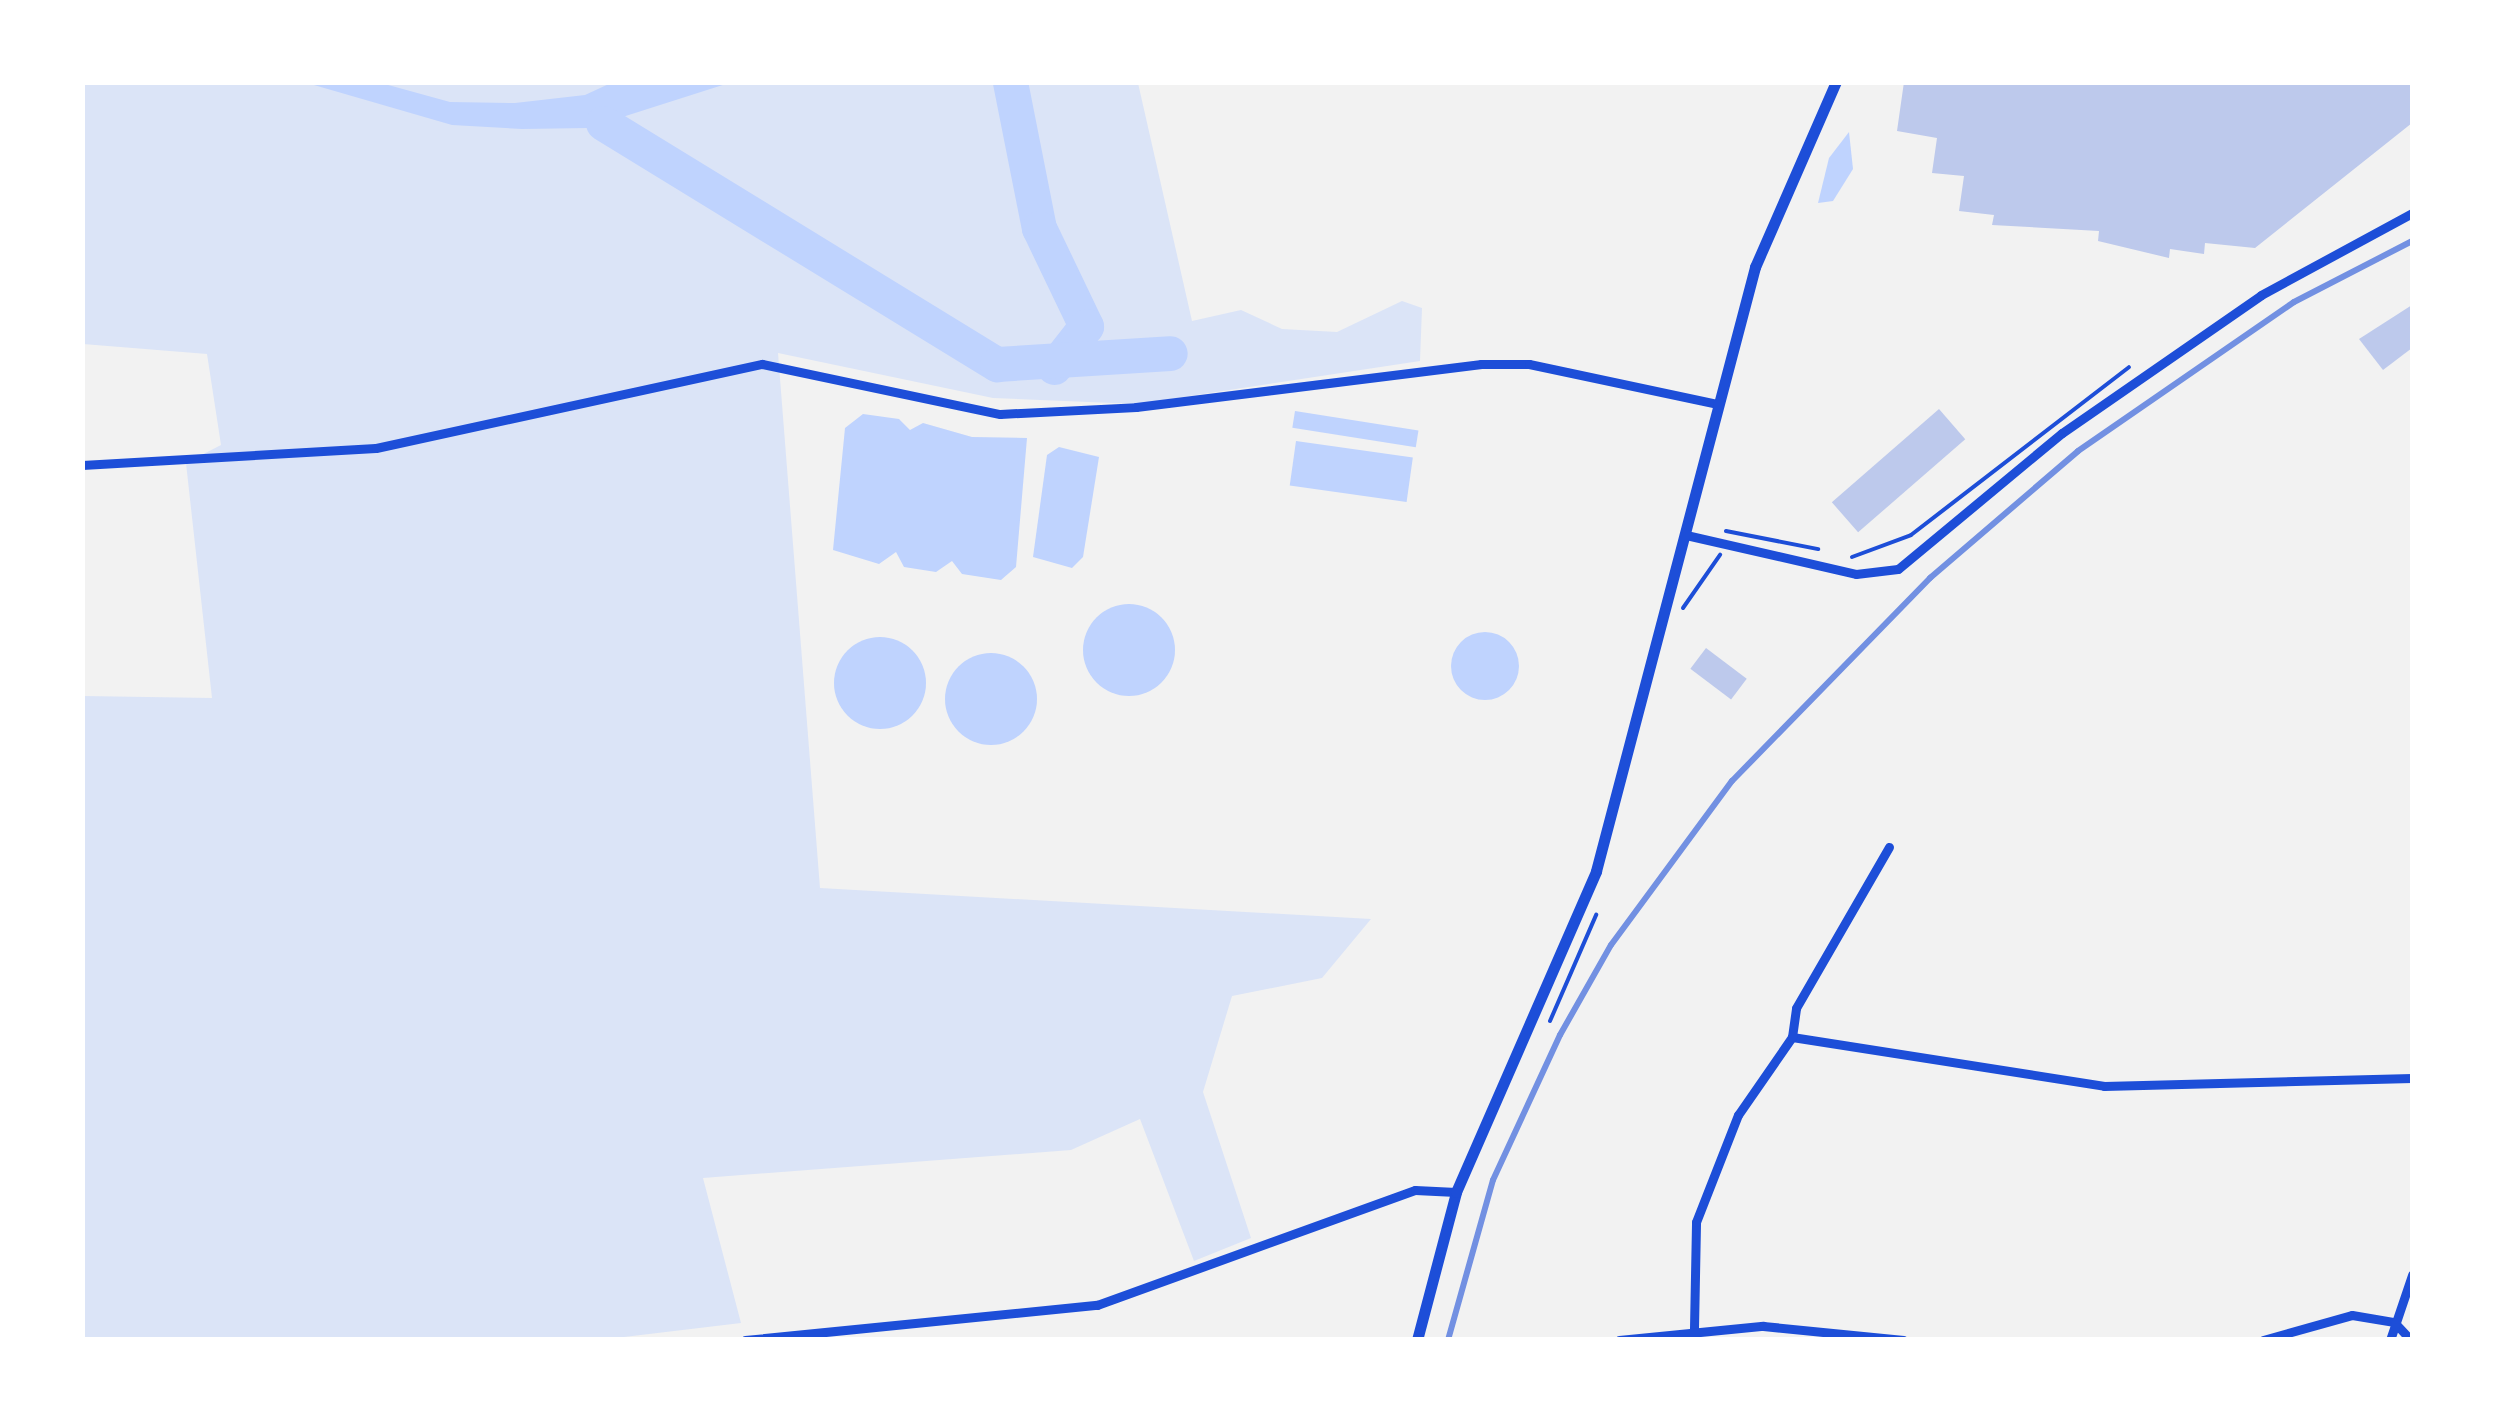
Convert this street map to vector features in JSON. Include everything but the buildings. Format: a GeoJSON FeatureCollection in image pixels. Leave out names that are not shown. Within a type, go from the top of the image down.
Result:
{"type":"FeatureCollection","features":[{"type":"Feature","properties":{"kind":"street"},"geometry":{"type":"LineString","coordinates":[[1417,1340],[1456,1192],[1582,913],[1686,535],[1717,404],[1770,223],[1836,82]]}},
{"type":"Feature","properties":{"kind":"street"},"geometry":{"type":"LineString","coordinates":[[1686,535],[1856,574],[1898,569],[2062,433],[2261,295],[2412,213]]}},
{"type":"Feature","properties":{"kind":"street"},"geometry":{"type":"LineString","coordinates":[[82,465],[376,448],[762,364],[1000,414],[1136,408],[1481,364],[1529,364],[1717,404]]}},
{"type":"Feature","properties":{"kind":"street"},"geometry":{"type":"LineString","coordinates":[[1694,1328],[1696,1222],[1738,1114],[1792,1037],[1796,1008],[1889,846]]}},
{"type":"Feature","properties":{"kind":"street"},"geometry":{"type":"LineString","coordinates":[[1792,1037],[2104,1086],[2412,1078]]}},
{"type":"Feature","properties":{"kind":"street"},"geometry":{"type":"LineString","coordinates":[[745,1340],[1097,1304],[1415,1190],[1456,1192]]}},
{"type":"Feature","properties":{"kind":"street"},"geometry":{"type":"LineString","coordinates":[[2390,1340],[2412,1275]]}},
{"type":"Feature","properties":{"kind":"street"},"geometry":{"type":"LineString","coordinates":[[2263,1340],[2352,1315],[2394,1322],[2412,1340]]}},
{"type":"Feature","properties":{"kind":"street"},"geometry":{"type":"LineString","coordinates":[[1619,1340],[1694,1328],[1849,1329],[1903,1340]]}},
{"type":"Feature","properties":{"kind":"path"},"geometry":{"type":"LineString","coordinates":[[1688,597],[1723,544],[1728,525],[1871,556],[1911,535],[2005,455]]}},
{"type":"Feature","properties":{"kind":"shaded area"},"geometry":{"type":"Polygon","coordinates":[[[82,83],[1138,83],[1192,321],[1241,310],[1282,329],[1337,332],[1402,301],[1422,308],[1420,361],[1137,404],[993,398],[778,353],[820,888],[1371,919],[1322,978],[1232,996],[1203,1092],[1251,1238],[1194,1261],[1140,1119],[1071,1150],[703,1178],[741,1323],[599,1340],[83,1339],[83,696],[212,698],[186,463],[221,445],[207,354],[83,344],[82,83]]]}},
{"type":"Feature","properties":{"kind":"water"},"geometry":{"type":"Polygon","coordinates":[[[307,83],[381,83],[450,102],[515,103],[585,95],[611,83],[729,83],[588,128],[522,129],[452,125],[307,83]]]}},
{"type":"Feature","properties":{"kind":"water"},"geometry":{"type":"Polygon","coordinates":[[[1849,132],[1853,169],[1833,201],[1818,203],[1829,158],[1849,132]]]}},
{"type":"Feature","properties":{"kind":"water"},"geometry":{"type":"Polygon","coordinates":[[[1295,411],[1418,431],[1416,447],[1292,428],[1295,411]]]}},
{"type":"Feature","properties":{"kind":"water"},"geometry":{"type":"Polygon","coordinates":[[[863,414],[899,419],[910,430],[923,423],[972,437],[1027,438],[1016,567],[1001,580],[962,574],[952,561],[936,572],[904,567],[896,552],[879,564],[833,550],[845,428],[863,414]]]}},
{"type":"Feature","properties":{"kind":"water"},"geometry":{"type":"Polygon","coordinates":[[[1296,441],[1413,457],[1407,502],[1290,486],[1296,441]]]}},
{"type":"Feature","properties":{"kind":"water"},"geometry":{"type":"Polygon","coordinates":[[[1059,447],[1099,457],[1083,557],[1072,568],[1033,557],[1047,455],[1059,447]]]}},
{"type":"Feature","properties":{"kind":"water"},"geometry":{"type":"Polygon","coordinates":[[[1129,604],[1147,607],[1162,617],[1172,632],[1172,668],[1162,683],[1147,693],[1129,696],[1111,693],[1096,683],[1086,668],[1083,650],[1086,632],[1096,617],[1111,607],[1129,604]]]}},
{"type":"Feature","properties":{"kind":"water"},"geometry":{"type":"Polygon","coordinates":[[[1485,632],[1498,634],[1509,642],[1517,653],[1517,679],[1509,690],[1498,698],[1485,700],[1472,698],[1461,690],[1453,679],[1451,666],[1453,653],[1461,642],[1472,634],[1485,632]]]}},
{"type":"Feature","properties":{"kind":"water"},"geometry":{"type":"Polygon","coordinates":[[[880,637],[898,640],[913,650],[923,665],[923,701],[913,716],[898,726],[880,729],[862,726],[847,716],[837,701],[834,683],[837,665],[847,650],[862,640],[880,637]]]}},
{"type":"Feature","properties":{"kind":"water"},"geometry":{"type":"Polygon","coordinates":[[[991,653],[1009,656],[1024,666],[1034,681],[1034,717],[1024,732],[1009,742],[991,745],[973,742],[958,732],[948,717],[945,699],[948,681],[958,666],[973,656],[991,653]]]}},
{"type":"Feature","properties":{"kind":"waterway"},"geometry":{"type":"LineString","coordinates":[[1010,82],[1039,228],[1086,326],[1054,367]]}},
{"type":"Feature","properties":{"kind":"waterway"},"geometry":{"type":"LineString","coordinates":[[603,123],[997,364],[1170,353]]}},
{"type":"Feature","properties":{"kind":"railway"},"geometry":{"type":"LineString","coordinates":[[1448,1340],[1493,1180],[1560,1035],[1611,945],[1732,781],[1930,578],[2078,451],[2294,302],[2412,241]]}}]}
